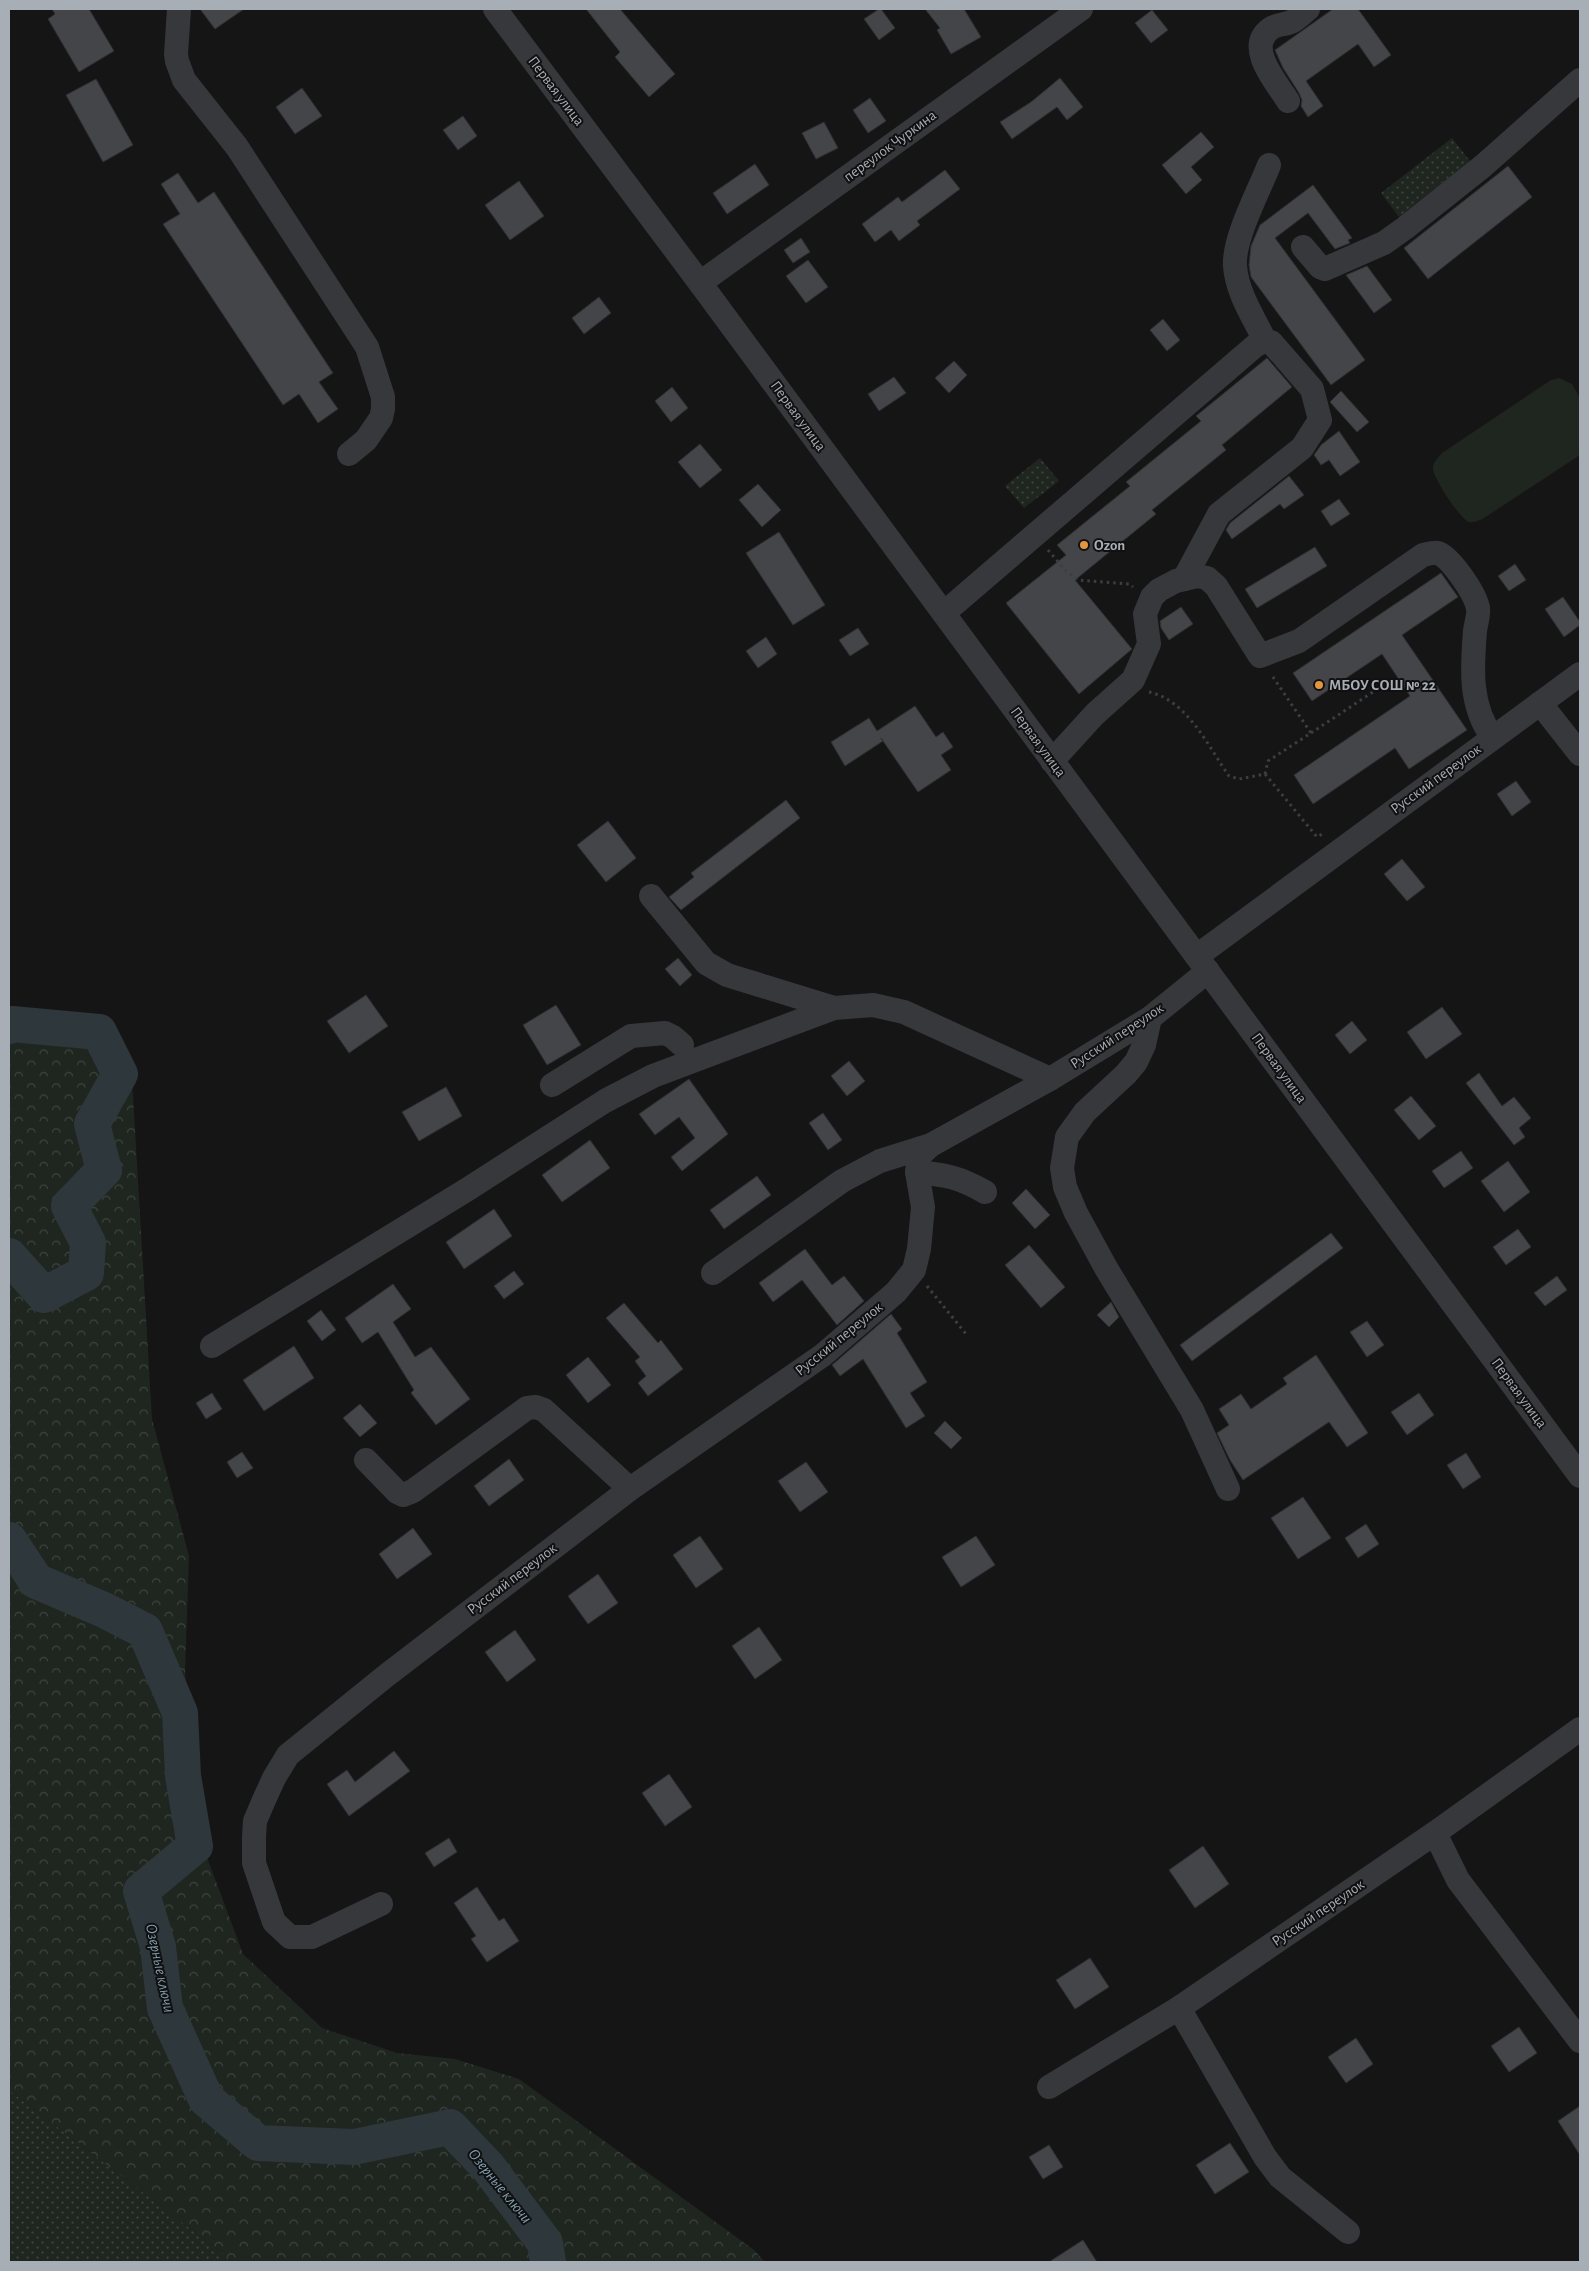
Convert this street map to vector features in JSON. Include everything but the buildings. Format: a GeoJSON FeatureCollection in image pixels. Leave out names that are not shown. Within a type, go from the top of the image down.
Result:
{"type":"FeatureCollection","features":[{"type":"Feature","properties":{"kind":"street"},"geometry":{"type":"LineString","coordinates":[[179,9],[176,36],[177,61],[184,80],[237,147],[366,347],[382,397],[383,409],[381,418],[366,440],[349,454]]}},
{"type":"Feature","properties":{"kind":"street","name":"Первая улица"},"geometry":{"type":"LineString","coordinates":[[494,9],[700,283],[1580,1476]]}},
{"type":"Feature","properties":{"kind":"street","name":"переулок Чуркина"},"geometry":{"type":"LineString","coordinates":[[700,283],[1081,9]]}},
{"type":"Feature","properties":{"kind":"street"},"geometry":{"type":"LineString","coordinates":[[1288,101],[1261,55],[1261,41],[1270,28],[1295,13]]}},
{"type":"Feature","properties":{"kind":"street"},"geometry":{"type":"LineString","coordinates":[[1304,247],[1320,267],[1325,269],[1384,243],[1482,166],[1580,80]]}},
{"type":"Feature","properties":{"kind":"street"},"geometry":{"type":"LineString","coordinates":[[1265,342],[1246,303],[1235,266],[1236,252],[1249,212],[1258,196],[1269,165]]}},
{"type":"Feature","properties":{"kind":"street"},"geometry":{"type":"LineString","coordinates":[[944,614],[1256,345],[1271,342],[1312,390],[1320,420],[1302,448],[1219,514],[1184,579]]}},
{"type":"Feature","properties":{"kind":"street"},"geometry":{"type":"LineString","coordinates":[[1052,761],[1095,714],[1133,680],[1149,644],[1145,614],[1150,601],[1159,590],[1184,579],[1198,576],[1207,578],[1216,586],[1260,656],[1299,642],[1423,555],[1436,552],[1447,558],[1474,596],[1476,602],[1478,609],[1473,676],[1476,702],[1482,724],[1493,738]]}},
{"type":"Feature","properties":{"kind":"street","name":"Русский переулок"},"geometry":{"type":"LineString","coordinates":[[380,1904],[312,1937],[290,1937],[274,1922],[254,1862],[254,1837],[256,1821],[264,1800],[274,1778],[288,1755],[387,1674],[630,1489],[823,1356],[896,1292],[914,1270],[919,1249],[924,1207],[917,1172],[919,1156],[930,1146],[1050,1079],[1150,1018],[1202,964],[1493,738],[1580,674]]}},
{"type":"Feature","properties":{"kind":"street"},"geometry":{"type":"LineString","coordinates":[[1540,703],[1580,754]]}},
{"type":"Feature","properties":{"kind":"street"},"geometry":{"type":"LineString","coordinates":[[651,896],[706,963],[714,969],[727,975],[834,1008]]}},
{"type":"Feature","properties":{"kind":"street"},"geometry":{"type":"LineString","coordinates":[[212,1346],[468,1189],[605,1101],[653,1076],[834,1008],[873,1005],[904,1012],[1050,1079]]}},
{"type":"Feature","properties":{"kind":"street"},"geometry":{"type":"LineString","coordinates":[[1150,1018],[1144,1045],[1136,1062],[1126,1074],[1085,1112],[1068,1137],[1062,1168],[1065,1187],[1076,1213],[1106,1268],[1192,1410],[1228,1489]]}},
{"type":"Feature","properties":{"kind":"street"},"geometry":{"type":"LineString","coordinates":[[552,1085],[631,1036],[665,1034],[673,1037],[682,1045]]}},
{"type":"Feature","properties":{"kind":"street"},"geometry":{"type":"LineString","coordinates":[[713,1273],[842,1181],[880,1161],[930,1146]]}},
{"type":"Feature","properties":{"kind":"street"},"geometry":{"type":"LineString","coordinates":[[917,1172],[964,1180],[985,1192]]}},
{"type":"Feature","properties":{"kind":"street"},"geometry":{"type":"LineString","coordinates":[[366,1460],[397,1492],[403,1495],[413,1491],[527,1408],[536,1408],[544,1410],[630,1489]]}},
{"type":"Feature","properties":{"kind":"street","name":"Русский переулок"},"geometry":{"type":"LineString","coordinates":[[1049,2086],[1179,2008],[1435,1834],[1580,1729]]}},
{"type":"Feature","properties":{"kind":"street"},"geometry":{"type":"LineString","coordinates":[[1435,1834],[1458,1880],[1580,2041]]}},
{"type":"Feature","properties":{"kind":"street"},"geometry":{"type":"LineString","coordinates":[[1179,2008],[1265,2157],[1280,2177],[1348,2232]]}},
{"type":"Feature","properties":{"kind":"path"},"geometry":{"type":"LineString","coordinates":[[1034,535],[1066,571],[1078,580],[1129,584],[1150,601]]}},
{"type":"Feature","properties":{"kind":"path"},"geometry":{"type":"LineString","coordinates":[[1260,656],[1311,733]]}},
{"type":"Feature","properties":{"kind":"path"},"geometry":{"type":"LineString","coordinates":[[1265,774],[1268,761],[1386,684]]}},
{"type":"Feature","properties":{"kind":"path"},"geometry":{"type":"LineString","coordinates":[[1126,688],[1157,694],[1172,700],[1182,709],[1229,776],[1239,779],[1265,774]]}},
{"type":"Feature","properties":{"kind":"path"},"geometry":{"type":"LineString","coordinates":[[1265,774],[1317,837],[1325,832]]}},
{"type":"Feature","properties":{"kind":"path"},"geometry":{"type":"LineString","coordinates":[[914,1270],[966,1334]]}},
{"type":"Feature","properties":{"kind":"green space"},"geometry":{"type":"Polygon","coordinates":[[[1452,138],[1470,161],[1399,217],[1381,193],[1452,138]]]}},
{"type":"Feature","properties":{"kind":"green space"},"geometry":{"type":"Polygon","coordinates":[[[1559,378],[1572,384],[1580,398],[1580,455],[1484,518],[1475,522],[1469,522],[1448,499],[1438,482],[1433,465],[1442,453],[1551,380],[1559,378]]]}},
{"type":"Feature","properties":{"kind":"green space"},"geometry":{"type":"Polygon","coordinates":[[[1040,458],[1059,481],[1024,508],[1005,486],[1040,458]]]}},
{"type":"Feature","properties":{"kind":"green space"},"geometry":{"type":"Polygon","coordinates":[[[9,1021],[100,1024],[122,1043],[131,1062],[152,1419],[189,1556],[185,1672],[205,1852],[243,1954],[322,2028],[397,2053],[455,2059],[519,2079],[754,2250],[765,2262],[234,2262],[9,2090],[9,1021]]]}},
{"type":"Feature","properties":{"kind":"green space"},"geometry":{"type":"Polygon","coordinates":[[[9,2090],[234,2262],[9,2262],[9,2090]]]}},
{"type":"Feature","properties":{"kind":"waterway","name":"Озерные ключи"},"geometry":{"type":"LineString","coordinates":[[9,1026],[12,1024],[99,1032],[120,1074],[92,1124],[104,1170],[69,1206],[88,1243],[86,1273],[44,1295],[9,1256]]}},
{"type":"Feature","properties":{"kind":"waterway","name":"Озерные ключи"},"geometry":{"type":"LineString","coordinates":[[9,1540],[36,1581],[104,1610],[145,1631],[180,1713],[183,1776],[195,1846],[141,1891],[158,1947],[165,2008],[206,2099],[258,2143],[354,2147],[450,2127],[488,2167],[545,2243],[548,2262]]}},
{"type":"Feature","properties":{"kind":"place","name":"Ozon"},"geometry":{"type":"Point","coordinates":[1084,545]}},
{"type":"Feature","properties":{"kind":"place","name":"МБОУ СОШ № 22"},"geometry":{"type":"Point","coordinates":[1319,685]}}]}
